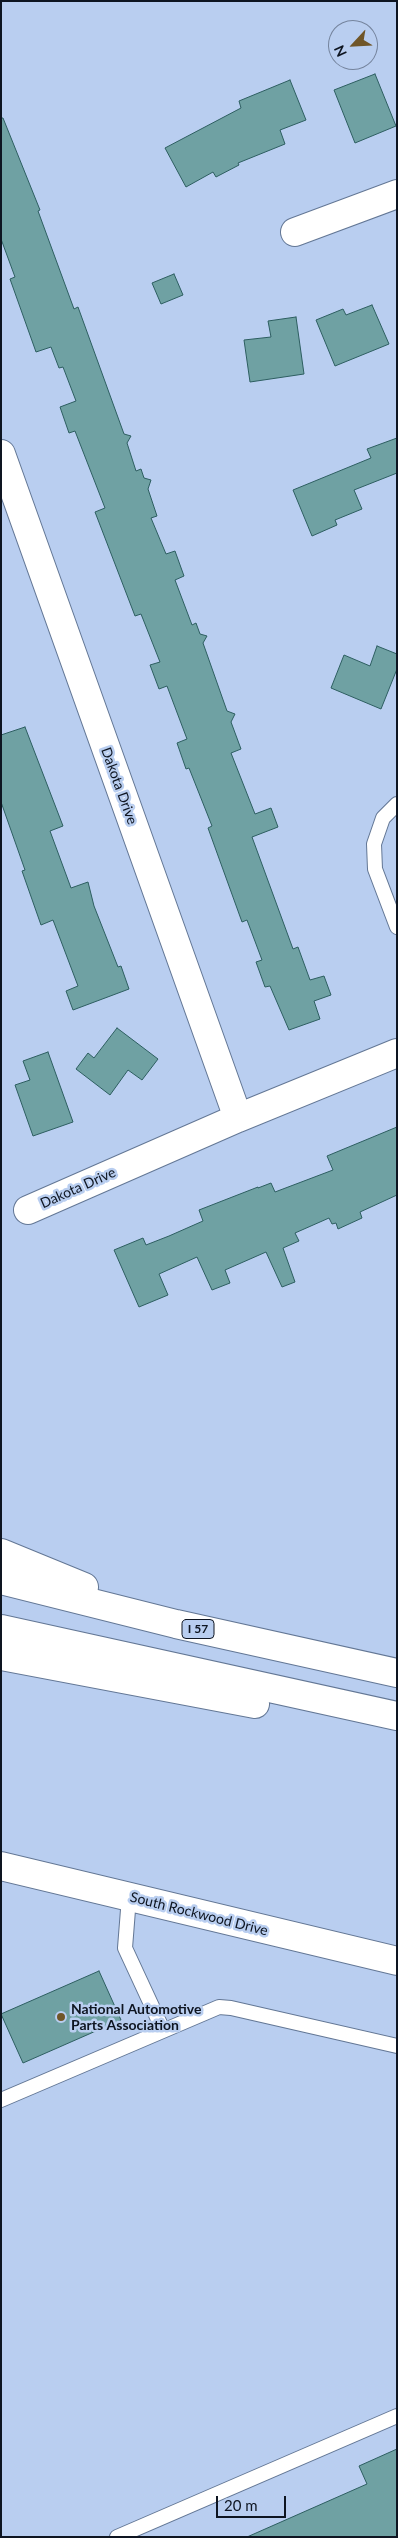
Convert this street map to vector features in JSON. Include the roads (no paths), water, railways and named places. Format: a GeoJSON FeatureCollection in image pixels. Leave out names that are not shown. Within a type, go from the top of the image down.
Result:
{"type":"FeatureCollection","features":[{"type":"Feature","properties":{"kind":"main road"},"geometry":{"type":"LineString","coordinates":[[295,232],[397,194]]}},
{"type":"Feature","properties":{"kind":"main road","name":"Dakota Drive"},"geometry":{"type":"LineString","coordinates":[[1,454],[238,1118]]}},
{"type":"Feature","properties":{"kind":"main road","name":"Dakota Drive"},"geometry":{"type":"LineString","coordinates":[[28,1210],[238,1118],[397,1053]]}},
{"type":"Feature","properties":{"kind":"main road"},"geometry":{"type":"LineString","coordinates":[[1,1552],[176,1624]]}},
{"type":"Feature","properties":{"kind":"main road","name":"I 57"},"geometry":{"type":"LineString","coordinates":[[1,1580],[176,1624],[397,1673]]}},
{"type":"Feature","properties":{"kind":"main road"},"geometry":{"type":"LineString","coordinates":[[1,1629],[397,1716]]}},
{"type":"Feature","properties":{"kind":"main road"},"geometry":{"type":"LineString","coordinates":[[1,1656],[397,1731]]}},
{"type":"Feature","properties":{"kind":"main road","name":"South Rockwood Drive"},"geometry":{"type":"LineString","coordinates":[[1,1866],[397,1961]]}},
{"type":"Feature","properties":{"kind":"lane"},"geometry":{"type":"LineString","coordinates":[[397,804],[382,818],[374,844],[375,868],[397,927]]}},
{"type":"Feature","properties":{"kind":"lane"},"geometry":{"type":"LineString","coordinates":[[129,1897],[125,1948],[163,2030]]}},
{"type":"Feature","properties":{"kind":"lane"},"geometry":{"type":"LineString","coordinates":[[1,2100],[219,2007],[231,2008],[397,2046]]}},
{"type":"Feature","properties":{"kind":"lane"},"geometry":{"type":"LineString","coordinates":[[117,2537],[397,2416]]}},
{"type":"Feature","properties":{"kind":"place","name":"National Automotive Parts Association"},"geometry":{"type":"Point","coordinates":[61,2017]}}]}
